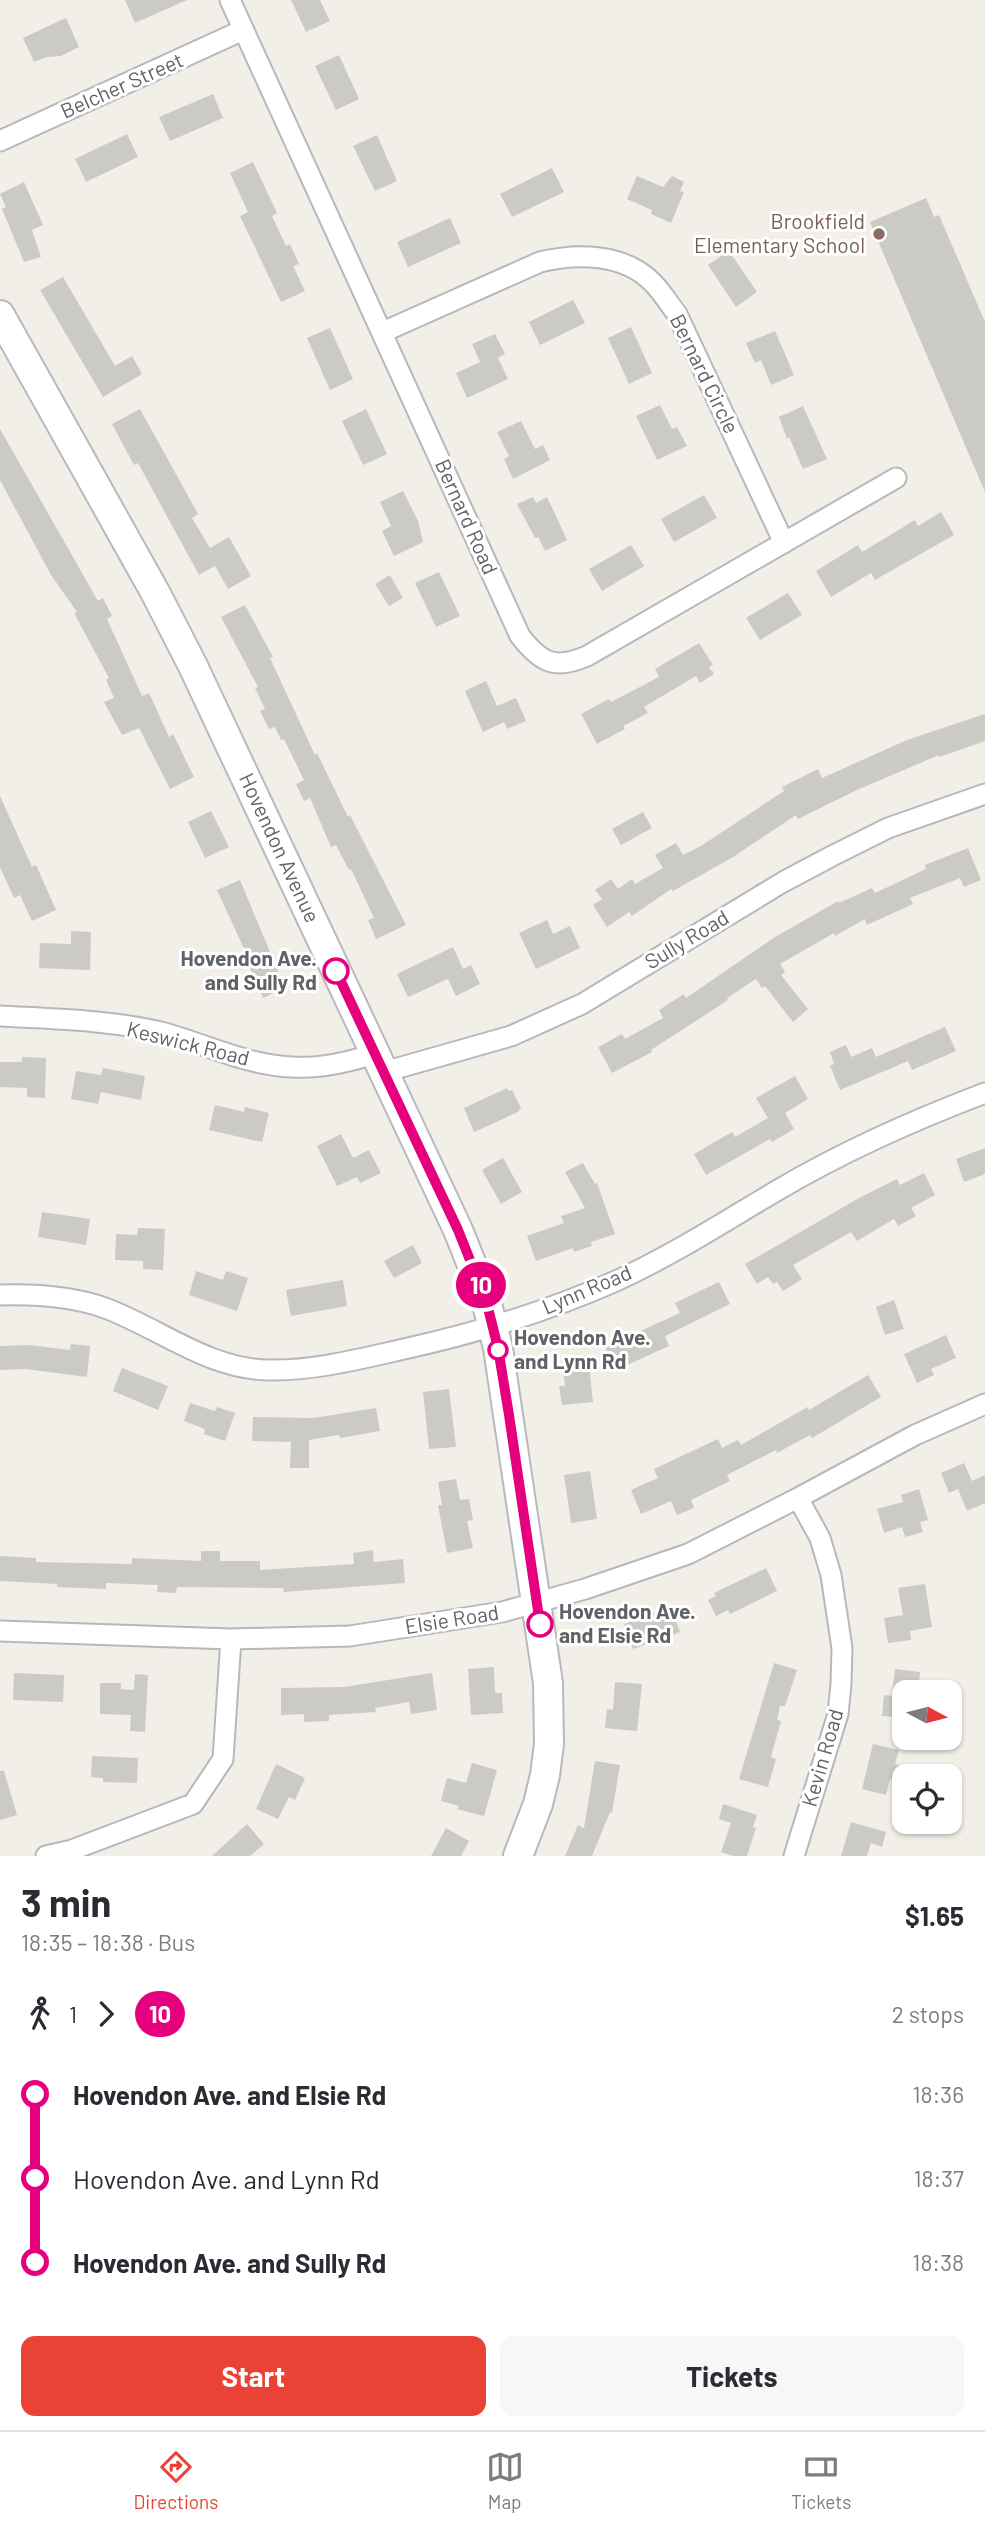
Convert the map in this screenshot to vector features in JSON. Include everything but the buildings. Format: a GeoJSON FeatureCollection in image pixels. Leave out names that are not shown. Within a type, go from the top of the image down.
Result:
{"type":"FeatureCollection","features":[{"type":"Feature","properties":{"kind":"street","name":"Bernard Road"},"geometry":{"type":"LineString","coordinates":[[230,0],[520,636],[533,654],[551,663],[570,663],[587,656],[897,478]]}},
{"type":"Feature","properties":{"kind":"street","name":"Belcher Street"},"geometry":{"type":"LineString","coordinates":[[0,141],[243,30]]}},
{"type":"Feature","properties":{"kind":"street","name":"Bernard Circle"},"geometry":{"type":"LineString","coordinates":[[383,332],[501,278],[552,259],[590,256],[635,269],[652,282],[677,314],[784,543]]}},
{"type":"Feature","properties":{"kind":"street","name":"Hovendon Avenue"},"geometry":{"type":"LineString","coordinates":[[0,315],[155,592],[198,678],[474,1267],[494,1328],[548,1683],[549,1744],[538,1804],[519,1856]]}},
{"type":"Feature","properties":{"kind":"street","name":"Sully Road"},"geometry":{"type":"LineString","coordinates":[[380,1063],[511,1036],[551,1020],[582,1004],[761,895],[832,856],[888,828],[985,794]]}},
{"type":"Feature","properties":{"kind":"street","name":"Keswick Road"},"geometry":{"type":"LineString","coordinates":[[0,1016],[82,1020],[159,1032],[263,1063],[290,1068],[321,1067],[349,1062],[380,1063]]}},
{"type":"Feature","properties":{"kind":"street","name":"Lynn Road"},"geometry":{"type":"LineString","coordinates":[[0,1295],[71,1299],[105,1308],[195,1352],[230,1364],[267,1370],[333,1364],[494,1328],[615,1281],[712,1231],[852,1150],[985,1093]]}},
{"type":"Feature","properties":{"kind":"street","name":"Elsie Road"},"geometry":{"type":"LineString","coordinates":[[0,1631],[231,1639],[350,1636],[537,1604],[688,1554],[915,1435],[985,1404]]}},
{"type":"Feature","properties":{"kind":"street","name":"Kevin Road"},"geometry":{"type":"LineString","coordinates":[[794,1856],[838,1714],[842,1660],[831,1575],[820,1538],[798,1498]]}},
{"type":"Feature","properties":{"kind":"street"},"geometry":{"type":"LineString","coordinates":[[46,1856],[72,1850],[193,1804],[223,1759],[231,1639]]}},
{"type":"Feature","properties":{"kind":"bus line","name":"10"},"geometry":{"type":"LineString","coordinates":[[336,971],[458,1230],[486,1300],[498,1348],[540,1624]]}},
{"type":"Feature","properties":{"kind":"place","name":"Brookfield Elementary School"},"geometry":{"type":"Point","coordinates":[879,234]}},
{"type":"Feature","properties":{"kind":"place","name":"Hovendon Ave. and Sully Rd"},"geometry":{"type":"Point","coordinates":[336,971]}},
{"type":"Feature","properties":{"kind":"place","name":"Hovendon Ave. and Lynn Rd"},"geometry":{"type":"Point","coordinates":[498,1350]}},
{"type":"Feature","properties":{"kind":"place","name":"Hovendon Ave. and Elsie Rd"},"geometry":{"type":"Point","coordinates":[540,1624]}}]}
